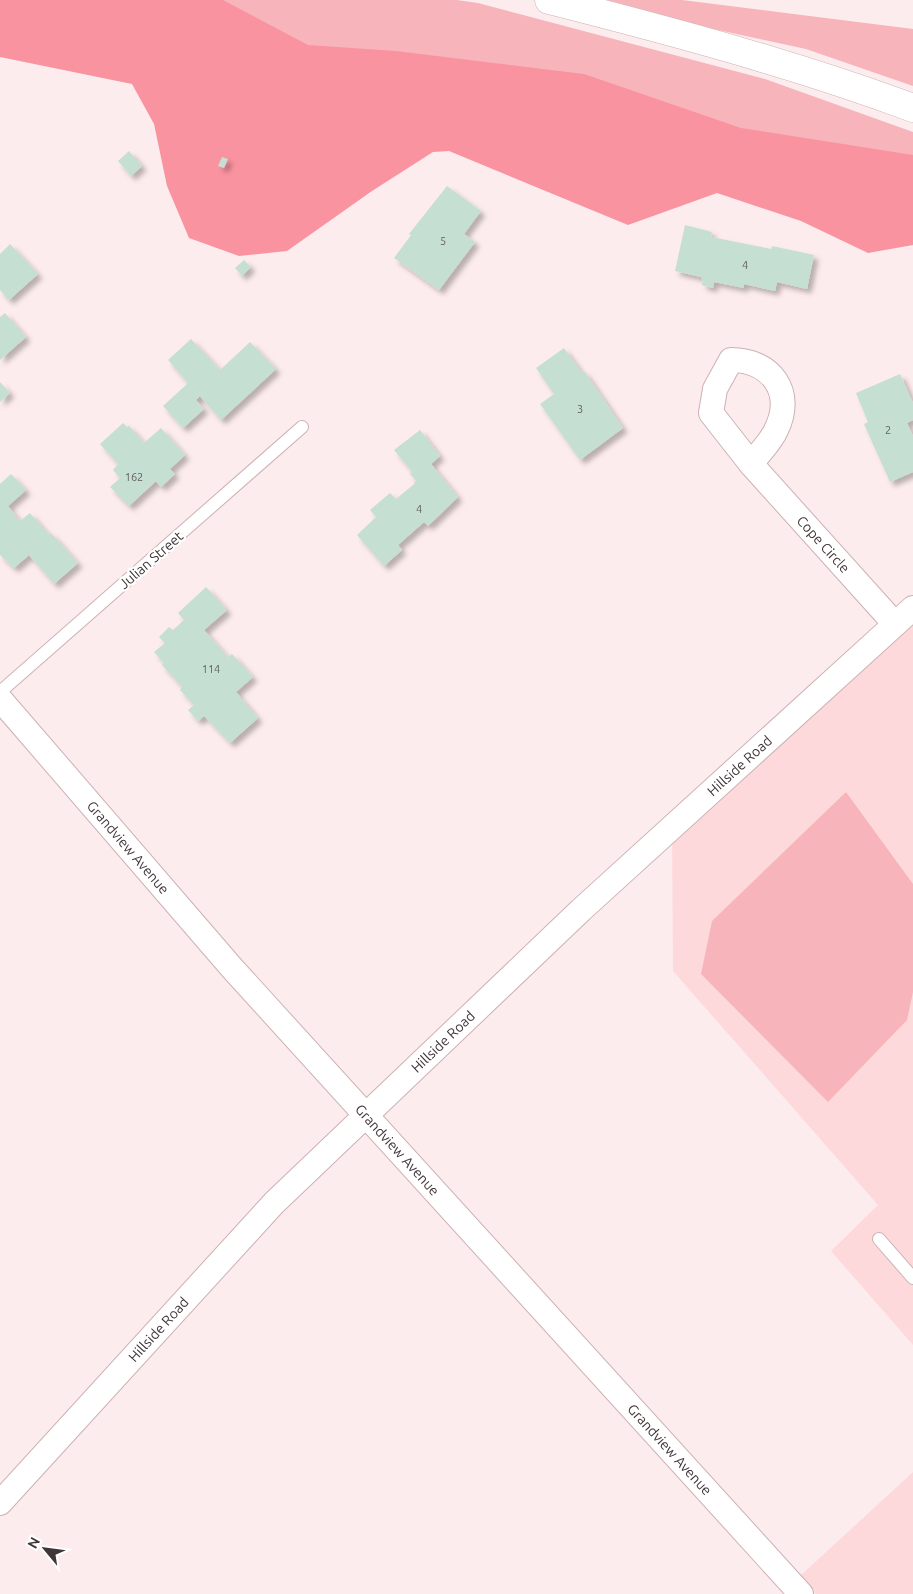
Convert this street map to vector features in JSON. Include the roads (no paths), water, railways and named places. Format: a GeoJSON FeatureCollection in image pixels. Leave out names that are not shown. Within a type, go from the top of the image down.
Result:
{"type":"FeatureCollection","features":[{"type":"Feature","properties":{"kind":"highway"},"geometry":{"type":"LineString","coordinates":[[548,0],[761,58],[858,88],[913,108]]}},
{"type":"Feature","properties":{"kind":"street","name":"Cope Circle"},"geometry":{"type":"LineString","coordinates":[[751,464],[895,624]]}},
{"type":"Feature","properties":{"kind":"street","name":"Hillside Road"},"geometry":{"type":"LineString","coordinates":[[0,1502],[274,1203],[581,910],[913,608]]}},
{"type":"Feature","properties":{"kind":"street","name":"Grandview Avenue"},"geometry":{"type":"LineString","coordinates":[[0,699],[232,968],[802,1594]]}},
{"type":"Feature","properties":{"kind":"lane","name":"Julian Street"},"geometry":{"type":"LineString","coordinates":[[0,692],[302,427]]}},
{"type":"Feature","properties":{"kind":"lane"},"geometry":{"type":"LineString","coordinates":[[879,1239],[913,1278]]}}]}
